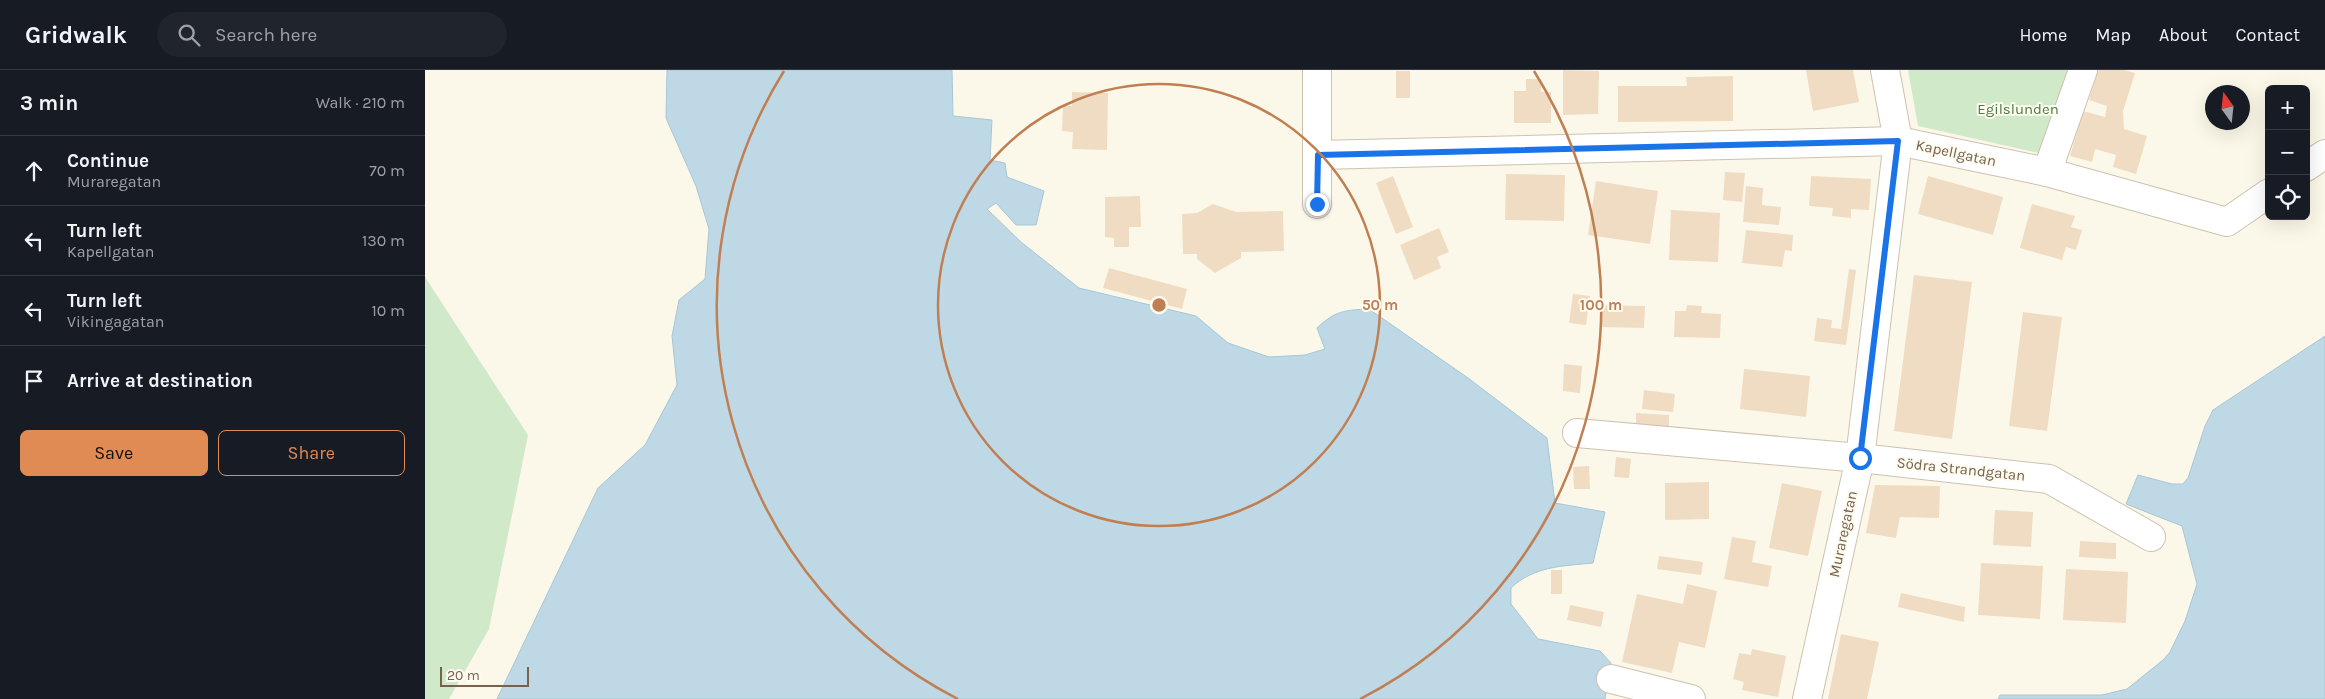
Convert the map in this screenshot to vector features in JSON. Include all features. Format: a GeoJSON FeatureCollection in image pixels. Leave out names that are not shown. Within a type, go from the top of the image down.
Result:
{"type":"FeatureCollection","features":[{"type":"Feature","properties":{"kind":"street"},"geometry":{"type":"LineString","coordinates":[[1317,70],[1317,204]]}},
{"type":"Feature","properties":{"kind":"street","name":"Muraregatan"},"geometry":{"type":"LineString","coordinates":[[1807,699],[1860,458],[1898,141],[1885,70]]}},
{"type":"Feature","properties":{"kind":"street"},"geometry":{"type":"LineString","coordinates":[[2047,172],[2083,70]]}},
{"type":"Feature","properties":{"kind":"street","name":"Kapellgatan"},"geometry":{"type":"LineString","coordinates":[[1318,155],[1898,141],[2047,172],[2227,222],[2265,197]]}},
{"type":"Feature","properties":{"kind":"street"},"geometry":{"type":"LineString","coordinates":[[2310,165],[2325,154]]}},
{"type":"Feature","properties":{"kind":"street","name":"Södra Strandgatan"},"geometry":{"type":"LineString","coordinates":[[1577,433],[1860,458],[2049,479],[2151,537]]}},
{"type":"Feature","properties":{"kind":"street"},"geometry":{"type":"LineString","coordinates":[[1611,679],[1691,699]]}},
{"type":"Feature","properties":{"kind":"green space","name":"Egilslunden"},"geometry":{"type":"Polygon","coordinates":[[[1908,70],[2072,70],[2043,154],[1918,126],[1908,70]]]}},
{"type":"Feature","properties":{"kind":"green space"},"geometry":{"type":"Polygon","coordinates":[[[425,277],[528,435],[489,629],[449,699],[425,699],[425,277]]]}},
{"type":"Feature","properties":{"kind":"water"},"geometry":{"type":"Polygon","coordinates":[[[667,70],[952,70],[953,116],[992,120],[990,160],[1005,163],[1007,177],[1044,191],[1036,225],[1016,225],[996,203],[987,209],[1021,242],[1079,288],[1196,316],[1228,343],[1269,357],[1305,355],[1325,349],[1317,328],[1329,318],[1340,313],[1369,309],[1468,378],[1547,438],[1555,503],[1605,512],[1593,563],[1549,568],[1529,575],[1511,588],[1511,604],[1538,639],[1600,651],[1611,663],[1605,699],[497,699],[598,488],[645,445],[677,385],[672,336],[679,300],[705,279],[709,229],[696,186],[666,118],[667,70]]]}},
{"type":"Feature","properties":{"kind":"water"},"geometry":{"type":"Polygon","coordinates":[[[2325,336],[2325,699],[1998,699],[2000,695],[2102,695],[2127,689],[2163,660],[2170,652],[2185,621],[2197,584],[2182,526],[2126,504],[2138,475],[2172,484],[2183,484],[2188,478],[2205,426],[2213,410],[2325,336]]]}},
{"type":"Feature","properties":{"kind":"building"},"geometry":{"type":"Polygon","coordinates":[[[1563,70],[1599,71],[1598,114],[1563,115],[1563,70]]]}},
{"type":"Feature","properties":{"kind":"building"},"geometry":{"type":"Polygon","coordinates":[[[1806,70],[1853,70],[1859,102],[1813,111],[1806,70]]]}},
{"type":"Feature","properties":{"kind":"building"},"geometry":{"type":"Polygon","coordinates":[[[2098,70],[2125,70],[2135,73],[2123,111],[2124,129],[2147,136],[2136,174],[2113,167],[2116,155],[2095,149],[2092,162],[2070,156],[2083,111],[2105,117],[2107,106],[2089,100],[2098,70]]]}},
{"type":"Feature","properties":{"kind":"building"},"geometry":{"type":"Polygon","coordinates":[[[1396,71],[1410,71],[1410,98],[1396,98],[1396,71]]]}},
{"type":"Feature","properties":{"kind":"building"},"geometry":{"type":"Polygon","coordinates":[[[1733,76],[1733,121],[1618,122],[1618,86],[1687,86],[1686,77],[1733,76]]]}},
{"type":"Feature","properties":{"kind":"building"},"geometry":{"type":"Polygon","coordinates":[[[1526,79],[1541,79],[1541,92],[1551,92],[1551,123],[1514,123],[1514,91],[1526,91],[1526,79]]]}},
{"type":"Feature","properties":{"kind":"building"},"geometry":{"type":"Polygon","coordinates":[[[1072,92],[1108,93],[1107,150],[1072,149],[1073,132],[1062,131],[1063,106],[1072,106],[1072,92]]]}},
{"type":"Feature","properties":{"kind":"building"},"geometry":{"type":"Polygon","coordinates":[[[1725,172],[1745,173],[1742,202],[1723,200],[1725,172]]]}},
{"type":"Feature","properties":{"kind":"building"},"geometry":{"type":"Polygon","coordinates":[[[1506,174],[1565,175],[1564,221],[1505,220],[1506,174]]]}},
{"type":"Feature","properties":{"kind":"building"},"geometry":{"type":"Polygon","coordinates":[[[1393,176],[1413,227],[1396,234],[1376,183],[1393,176]]]}},
{"type":"Feature","properties":{"kind":"building"},"geometry":{"type":"Polygon","coordinates":[[[1811,176],[1871,179],[1869,210],[1851,209],[1851,218],[1832,216],[1833,208],[1809,206],[1811,176]]]}},
{"type":"Feature","properties":{"kind":"building"},"geometry":{"type":"Polygon","coordinates":[[[1928,176],[2003,197],[1993,235],[1918,214],[1928,176]]]}},
{"type":"Feature","properties":{"kind":"building"},"geometry":{"type":"Polygon","coordinates":[[[1596,181],[1658,191],[1650,244],[1588,235],[1596,181]]]}},
{"type":"Feature","properties":{"kind":"building"},"geometry":{"type":"Polygon","coordinates":[[[1746,186],[1763,188],[1762,205],[1781,207],[1779,225],[1743,222],[1746,186]]]}},
{"type":"Feature","properties":{"kind":"building"},"geometry":{"type":"Polygon","coordinates":[[[1140,196],[1141,227],[1129,227],[1129,247],[1114,247],[1114,238],[1105,237],[1105,197],[1140,196]]]}},
{"type":"Feature","properties":{"kind":"building"},"geometry":{"type":"Polygon","coordinates":[[[1213,204],[1236,212],[1283,211],[1284,251],[1241,252],[1241,258],[1215,273],[1197,259],[1197,254],[1183,254],[1182,214],[1197,213],[1213,204]]]}},
{"type":"Feature","properties":{"kind":"building"},"geometry":{"type":"Polygon","coordinates":[[[2032,204],[2075,216],[2071,227],[2082,230],[2076,250],[2066,247],[2062,260],[2020,248],[2032,204]]]}},
{"type":"Feature","properties":{"kind":"building"},"geometry":{"type":"Polygon","coordinates":[[[1671,210],[1720,213],[1718,262],[1669,260],[1671,210]]]}},
{"type":"Feature","properties":{"kind":"building"},"geometry":{"type":"Polygon","coordinates":[[[1439,228],[1449,252],[1437,257],[1441,268],[1414,280],[1400,245],[1439,228]]]}},
{"type":"Feature","properties":{"kind":"building"},"geometry":{"type":"Polygon","coordinates":[[[1746,230],[1793,235],[1792,251],[1785,250],[1782,267],[1742,263],[1746,230]]]}},
{"type":"Feature","properties":{"kind":"building"},"geometry":{"type":"Polygon","coordinates":[[[1109,268],[1187,289],[1182,309],[1103,288],[1109,268]]]}},
{"type":"Feature","properties":{"kind":"building"},"geometry":{"type":"Polygon","coordinates":[[[1849,269],[1856,270],[1846,345],[1814,341],[1817,318],[1832,320],[1831,328],[1841,329],[1849,269]]]}},
{"type":"Feature","properties":{"kind":"building"},"geometry":{"type":"Polygon","coordinates":[[[1914,275],[1972,282],[1952,439],[1894,431],[1914,275]]]}},
{"type":"Feature","properties":{"kind":"building"},"geometry":{"type":"Polygon","coordinates":[[[1573,294],[1590,296],[1586,325],[1569,323],[1573,294]]]}},
{"type":"Feature","properties":{"kind":"building"},"geometry":{"type":"Polygon","coordinates":[[[1601,305],[1645,306],[1644,328],[1601,327],[1601,305]]]}},
{"type":"Feature","properties":{"kind":"building"},"geometry":{"type":"Polygon","coordinates":[[[1687,305],[1702,306],[1701,313],[1721,314],[1720,338],[1674,337],[1675,311],[1686,311],[1687,305]]]}},
{"type":"Feature","properties":{"kind":"building"},"geometry":{"type":"Polygon","coordinates":[[[2023,312],[2062,317],[2047,431],[2009,426],[2023,312]]]}},
{"type":"Feature","properties":{"kind":"building"},"geometry":{"type":"Polygon","coordinates":[[[1564,364],[1582,366],[1580,393],[1563,391],[1564,364]]]}},
{"type":"Feature","properties":{"kind":"building"},"geometry":{"type":"Polygon","coordinates":[[[1744,369],[1810,376],[1806,417],[1740,409],[1744,369]]]}},
{"type":"Feature","properties":{"kind":"building"},"geometry":{"type":"Polygon","coordinates":[[[1644,390],[1675,394],[1673,412],[1642,409],[1644,390]]]}},
{"type":"Feature","properties":{"kind":"building"},"geometry":{"type":"Polygon","coordinates":[[[1636,413],[1669,415],[1669,426],[1636,425],[1636,413]]]}},
{"type":"Feature","properties":{"kind":"building"},"geometry":{"type":"Polygon","coordinates":[[[1616,457],[1631,459],[1629,478],[1614,477],[1616,457]]]}},
{"type":"Feature","properties":{"kind":"building"},"geometry":{"type":"Polygon","coordinates":[[[1589,466],[1590,489],[1574,489],[1573,467],[1589,466]]]}},
{"type":"Feature","properties":{"kind":"building"},"geometry":{"type":"Polygon","coordinates":[[[1709,482],[1709,519],[1665,520],[1665,483],[1709,482]]]}},
{"type":"Feature","properties":{"kind":"building"},"geometry":{"type":"Polygon","coordinates":[[[1782,483],[1822,491],[1808,556],[1769,548],[1782,483]]]}},
{"type":"Feature","properties":{"kind":"building"},"geometry":{"type":"Polygon","coordinates":[[[1875,485],[1940,486],[1939,518],[1900,517],[1896,538],[1866,533],[1875,485]]]}},
{"type":"Feature","properties":{"kind":"building"},"geometry":{"type":"Polygon","coordinates":[[[1995,510],[2033,512],[2031,547],[1993,545],[1995,510]]]}},
{"type":"Feature","properties":{"kind":"building"},"geometry":{"type":"Polygon","coordinates":[[[1732,537],[1756,541],[1752,562],[1772,566],[1768,587],[1724,579],[1732,537]]]}},
{"type":"Feature","properties":{"kind":"building"},"geometry":{"type":"Polygon","coordinates":[[[2080,541],[2116,543],[2116,559],[2079,557],[2080,541]]]}},
{"type":"Feature","properties":{"kind":"building"},"geometry":{"type":"Polygon","coordinates":[[[1659,556],[1703,562],[1701,575],[1657,569],[1659,556]]]}},
{"type":"Feature","properties":{"kind":"building"},"geometry":{"type":"Polygon","coordinates":[[[1981,563],[2043,566],[2040,619],[1978,615],[1981,563]]]}},
{"type":"Feature","properties":{"kind":"building"},"geometry":{"type":"Polygon","coordinates":[[[2066,569],[2128,572],[2126,623],[2063,620],[2066,569]]]}},
{"type":"Feature","properties":{"kind":"building"},"geometry":{"type":"Polygon","coordinates":[[[1551,570],[1562,570],[1562,594],[1551,594],[1551,570]]]}},
{"type":"Feature","properties":{"kind":"building"},"geometry":{"type":"Polygon","coordinates":[[[1687,584],[1717,591],[1705,648],[1679,642],[1672,673],[1622,662],[1637,594],[1683,604],[1687,584]]]}},
{"type":"Feature","properties":{"kind":"building"},"geometry":{"type":"Polygon","coordinates":[[[1901,593],[1965,607],[1964,622],[1898,607],[1901,593]]]}},
{"type":"Feature","properties":{"kind":"building"},"geometry":{"type":"Polygon","coordinates":[[[1570,605],[1604,612],[1601,627],[1567,620],[1570,605]]]}},
{"type":"Feature","properties":{"kind":"building"},"geometry":{"type":"Polygon","coordinates":[[[1841,634],[1879,642],[1867,699],[1828,699],[1841,634]]]}},
{"type":"Feature","properties":{"kind":"building"},"geometry":{"type":"Polygon","coordinates":[[[1752,649],[1786,656],[1778,697],[1742,690],[1744,682],[1733,679],[1739,653],[1751,655],[1752,649]]]}},
{"type":"Feature","properties":{"kind":"route"},"geometry":{"type":"LineString","coordinates":[[1317,204],[1318,155],[1898,141],[1860,458]]}}]}
